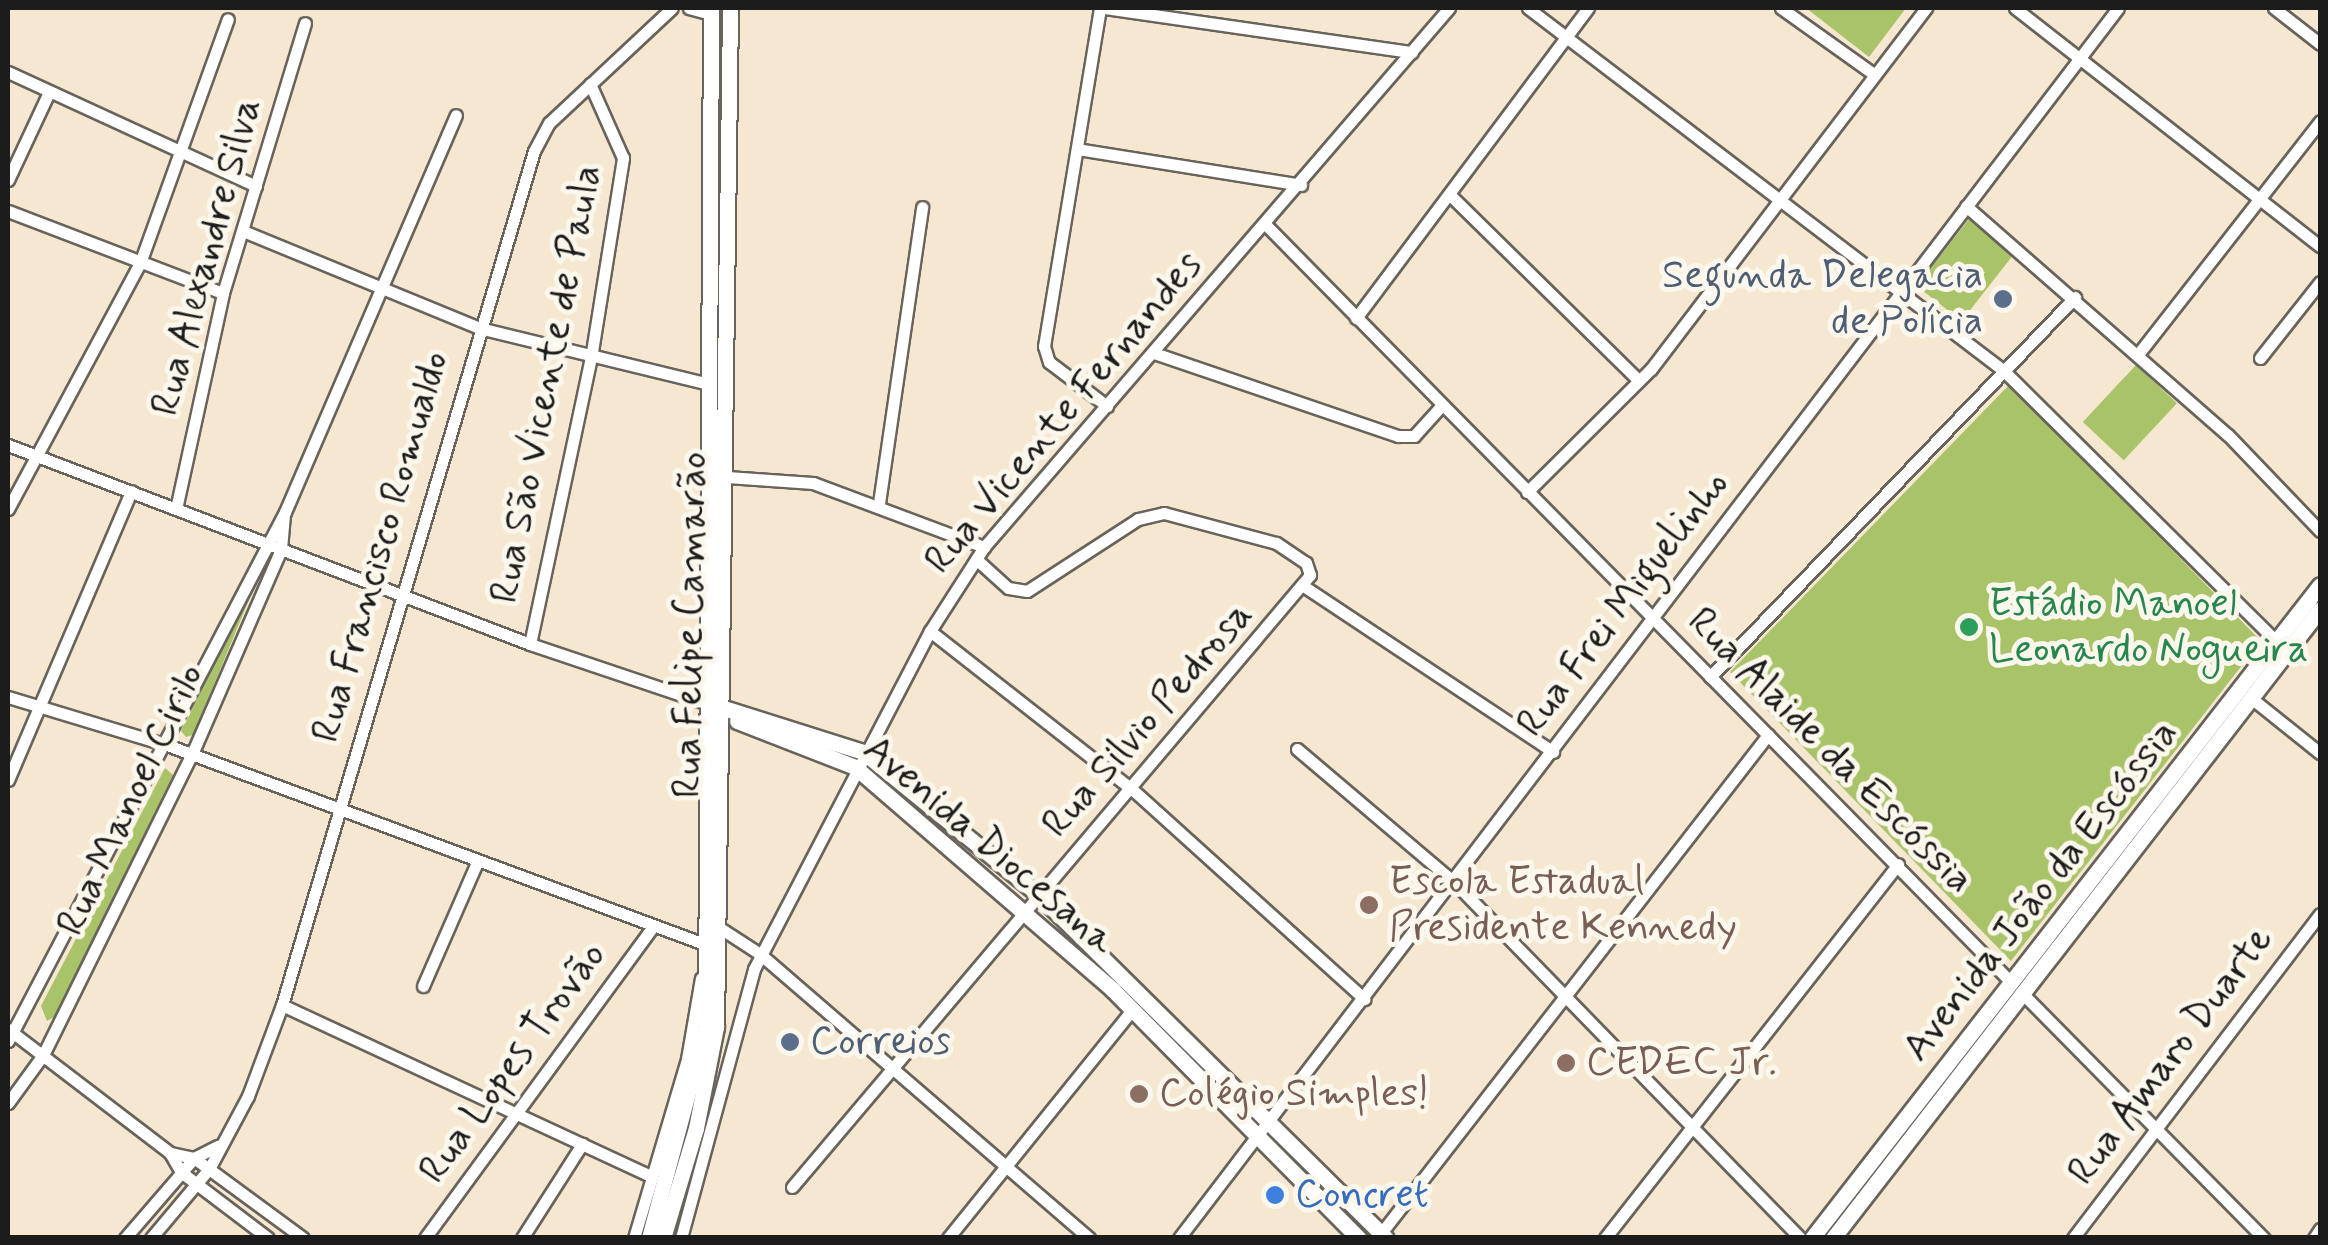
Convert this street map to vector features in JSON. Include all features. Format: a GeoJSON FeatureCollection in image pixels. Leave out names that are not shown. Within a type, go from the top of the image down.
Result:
{"type":"FeatureCollection","features":[{"type":"Feature","properties":{"kind":"main road","name":"Rua Felipe Camarão"},"geometry":{"type":"LineString","coordinates":[[649,1238],[716,1028],[730,325],[730,8]]}},
{"type":"Feature","properties":{"kind":"main road","name":"Rua Felipe Camarão"},"geometry":{"type":"LineString","coordinates":[[664,1238],[706,1062],[711,11]]}},
{"type":"Feature","properties":{"kind":"main road"},"geometry":{"type":"LineString","coordinates":[[710,171],[720,245],[728,244],[731,224]]}},
{"type":"Feature","properties":{"kind":"main road"},"geometry":{"type":"LineString","coordinates":[[710,300],[713,278],[724,277],[730,325]]}},
{"type":"Feature","properties":{"kind":"main road"},"geometry":{"type":"LineString","coordinates":[[707,475],[716,534],[726,507]]}},
{"type":"Feature","properties":{"kind":"main road","name":"Avenida João da Escóssia"},"geometry":{"type":"LineString","coordinates":[[1833,1238],[2016,986],[2320,585]]}},
{"type":"Feature","properties":{"kind":"main road","name":"Avenida João da Escóssia"},"geometry":{"type":"LineString","coordinates":[[1812,1238],[2320,609]]}},
{"type":"Feature","properties":{"kind":"main road","name":"Avenida Diocesana"},"geometry":{"type":"LineString","coordinates":[[705,703],[859,759],[1040,896],[1126,976],[1382,1236]]}},
{"type":"Feature","properties":{"kind":"main road","name":"Avenida Diocesana"},"geometry":{"type":"LineString","coordinates":[[859,759],[1113,990],[1358,1238]]}},
{"type":"Feature","properties":{"kind":"main road"},"geometry":{"type":"LineString","coordinates":[[1113,990],[1126,976]]}},
{"type":"Feature","properties":{"kind":"street"},"geometry":{"type":"LineString","coordinates":[[671,8],[711,11]]}},
{"type":"Feature","properties":{"kind":"street","name":"Rua Francisco Romualdo"},"geometry":{"type":"LineString","coordinates":[[152,1238],[209,1169],[248,1096],[282,1004],[534,152],[549,124],[671,8]]}},
{"type":"Feature","properties":{"kind":"street"},"geometry":{"type":"LineString","coordinates":[[1108,406],[1045,355],[1102,8],[1412,52]]}},
{"type":"Feature","properties":{"kind":"street","name":"Rua Vicente Fernandes"},"geometry":{"type":"LineString","coordinates":[[760,954],[859,759],[930,630],[984,547],[1301,185],[1449,8]]}},
{"type":"Feature","properties":{"kind":"street"},"geometry":{"type":"LineString","coordinates":[[1528,8],[1782,196],[1900,294],[2004,371],[2277,642]]}},
{"type":"Feature","properties":{"kind":"street"},"geometry":{"type":"LineString","coordinates":[[1356,318],[1588,8]]}},
{"type":"Feature","properties":{"kind":"street"},"geometry":{"type":"LineString","coordinates":[[1781,8],[1875,75]]}},
{"type":"Feature","properties":{"kind":"street"},"geometry":{"type":"LineString","coordinates":[[1527,492],[1638,380],[1926,8]]}},
{"type":"Feature","properties":{"kind":"street"},"geometry":{"type":"LineString","coordinates":[[2015,8],[2320,246]]}},
{"type":"Feature","properties":{"kind":"street","name":"Rua Frei Miguelinho"},"geometry":{"type":"LineString","coordinates":[[1180,1238],[2118,8]]}},
{"type":"Feature","properties":{"kind":"street"},"geometry":{"type":"LineString","coordinates":[[2274,8],[2320,44]]}},
{"type":"Feature","properties":{"kind":"street"},"geometry":{"type":"LineString","coordinates":[[8,509],[140,263],[228,19]]}},
{"type":"Feature","properties":{"kind":"street","name":"Rua Alexandre Silva"},"geometry":{"type":"LineString","coordinates":[[176,508],[223,293],[305,23]]}},
{"type":"Feature","properties":{"kind":"street"},"geometry":{"type":"LineString","coordinates":[[8,72],[256,186]]}},
{"type":"Feature","properties":{"kind":"street","name":"Rua São Vicente de Paula"},"geometry":{"type":"LineString","coordinates":[[530,644],[591,358],[623,158],[590,84]]}},
{"type":"Feature","properties":{"kind":"street"},"geometry":{"type":"LineString","coordinates":[[8,180],[49,92]]}},
{"type":"Feature","properties":{"kind":"street","name":"Rua Manoel Cirilo"},"geometry":{"type":"LineString","coordinates":[[9,1034],[167,745],[265,543],[285,512],[456,115]]}},
{"type":"Feature","properties":{"kind":"street"},"geometry":{"type":"LineString","coordinates":[[2138,353],[2320,121]]}},
{"type":"Feature","properties":{"kind":"street"},"geometry":{"type":"LineString","coordinates":[[1077,149],[1301,185]]}},
{"type":"Feature","properties":{"kind":"street"},"geometry":{"type":"LineString","coordinates":[[1449,194],[1638,380]]}},
{"type":"Feature","properties":{"kind":"street"},"geometry":{"type":"LineString","coordinates":[[1966,206],[2138,353],[2320,531]]}},
{"type":"Feature","properties":{"kind":"street"},"geometry":{"type":"LineString","coordinates":[[879,502],[922,207]]}},
{"type":"Feature","properties":{"kind":"street"},"geometry":{"type":"LineString","coordinates":[[8,211],[223,293]]}},
{"type":"Feature","properties":{"kind":"street","name":"Rua Alaide da Escóssia"},"geometry":{"type":"LineString","coordinates":[[1266,225],[2264,1238]]}},
{"type":"Feature","properties":{"kind":"street"},"geometry":{"type":"LineString","coordinates":[[244,231],[479,328],[708,384]]}},
{"type":"Feature","properties":{"kind":"street"},"geometry":{"type":"LineString","coordinates":[[2260,358],[2320,282]]}},
{"type":"Feature","properties":{"kind":"street"},"geometry":{"type":"LineString","coordinates":[[1710,677],[2075,297]]}},
{"type":"Feature","properties":{"kind":"street"},"geometry":{"type":"LineString","coordinates":[[1154,353],[1398,436],[1414,436],[1442,405]]}},
{"type":"Feature","properties":{"kind":"street"},"geometry":{"type":"LineString","coordinates":[[8,445],[530,644],[705,703]]}},
{"type":"Feature","properties":{"kind":"street"},"geometry":{"type":"LineString","coordinates":[[727,477],[813,483],[879,502],[984,547]]}},
{"type":"Feature","properties":{"kind":"street"},"geometry":{"type":"LineString","coordinates":[[8,780],[131,491]]}},
{"type":"Feature","properties":{"kind":"street","name":"Rua Manoel Cirilo"},"geometry":{"type":"LineString","coordinates":[[8,1103],[43,1055],[192,754],[281,549],[285,512]]}},
{"type":"Feature","properties":{"kind":"street","name":"Rua Silvio Pedrosa"},"geometry":{"type":"LineString","coordinates":[[792,1187],[1305,587],[1308,566],[1276,543],[1164,513],[1138,519],[1027,591],[1008,588],[976,559]]}},
{"type":"Feature","properties":{"kind":"street"},"geometry":{"type":"LineString","coordinates":[[1305,587],[1553,752]]}},
{"type":"Feature","properties":{"kind":"street"},"geometry":{"type":"LineString","coordinates":[[930,630],[1133,790],[1364,999]]}},
{"type":"Feature","properties":{"kind":"street"},"geometry":{"type":"LineString","coordinates":[[8,697],[167,745],[654,927],[708,941]]}},
{"type":"Feature","properties":{"kind":"street"},"geometry":{"type":"LineString","coordinates":[[2251,698],[2320,753]]}},
{"type":"Feature","properties":{"kind":"street"},"geometry":{"type":"LineString","coordinates":[[1382,1236],[1768,735]]}},
{"type":"Feature","properties":{"kind":"street"},"geometry":{"type":"LineString","coordinates":[[1297,749],[1454,882],[1800,1238]]}},
{"type":"Feature","properties":{"kind":"street"},"geometry":{"type":"LineString","coordinates":[[423,986],[478,860]]}},
{"type":"Feature","properties":{"kind":"street"},"geometry":{"type":"LineString","coordinates":[[1605,1238],[1898,864]]}},
{"type":"Feature","properties":{"kind":"street","name":"Rua Amaro Duarte"},"geometry":{"type":"LineString","coordinates":[[2073,1238],[2320,914]]}},
{"type":"Feature","properties":{"kind":"street","name":"Rua Lopes Trovão"},"geometry":{"type":"LineString","coordinates":[[425,1238],[654,927]]}},
{"type":"Feature","properties":{"kind":"street"},"geometry":{"type":"LineString","coordinates":[[720,928],[760,954],[891,1072],[1089,1238]]}},
{"type":"Feature","properties":{"kind":"street","name":"Rua Felipe Camarão"},"geometry":{"type":"LineString","coordinates":[[634,1238],[687,1059],[708,941]]}},
{"type":"Feature","properties":{"kind":"street"},"geometry":{"type":"LineString","coordinates":[[681,1238],[760,954]]}},
{"type":"Feature","properties":{"kind":"street"},"geometry":{"type":"LineString","coordinates":[[282,1004],[652,1177]]}},
{"type":"Feature","properties":{"kind":"street"},"geometry":{"type":"LineString","coordinates":[[948,1238],[1132,1010]]}},
{"type":"Feature","properties":{"kind":"street"},"geometry":{"type":"LineString","coordinates":[[716,1028],[740,1020]]}},
{"type":"Feature","properties":{"kind":"street"},"geometry":{"type":"LineString","coordinates":[[9,1034],[43,1055],[170,1153],[196,1185],[268,1238]]}},
{"type":"Feature","properties":{"kind":"street"},"geometry":{"type":"LineString","coordinates":[[522,1238],[582,1144]]}},
{"type":"Feature","properties":{"kind":"street"},"geometry":{"type":"LineString","coordinates":[[125,1238],[194,1158],[218,1146]]}},
{"type":"Feature","properties":{"kind":"street"},"geometry":{"type":"LineString","coordinates":[[170,1153],[194,1158],[303,1238]]}},
{"type":"Feature","properties":{"kind":"street"},"geometry":{"type":"LineString","coordinates":[[2314,1238],[2320,1229]]}},
{"type":"Feature","properties":{"kind":"green space"},"geometry":{"type":"Polygon","coordinates":[[[1806,8],[1906,8],[1869,57],[1806,8]]]}},
{"type":"Feature","properties":{"kind":"green space"},"geometry":{"type":"Polygon","coordinates":[[[1969,219],[2014,254],[1962,321],[1917,286],[1969,219]]]}},
{"type":"Feature","properties":{"kind":"green space"},"geometry":{"type":"Polygon","coordinates":[[[2136,365],[2177,403],[2124,460],[2083,422],[2136,365]]]}},
{"type":"Feature","properties":{"kind":"green space"},"geometry":{"type":"Polygon","coordinates":[[[2010,384],[2261,641],[2011,961],[1730,672],[2010,384]]]}},
{"type":"Feature","properties":{"kind":"green space"},"geometry":{"type":"Polygon","coordinates":[[[261,571],[193,735],[186,737],[181,731],[261,571]]]}},
{"type":"Feature","properties":{"kind":"green space"},"geometry":{"type":"Polygon","coordinates":[[[165,768],[173,775],[56,1016],[47,1021],[41,1006],[165,768]]]}},
{"type":"Feature","properties":{"kind":"place","name":"Segunda Delegacia de Polícia"},"geometry":{"type":"Point","coordinates":[2003,299]}},
{"type":"Feature","properties":{"kind":"place","name":"Estádio Manoel Leonardo Nogueira"},"geometry":{"type":"Point","coordinates":[1969,627]}},
{"type":"Feature","properties":{"kind":"place","name":"Escola Estadual Presidente Kennedy"},"geometry":{"type":"Point","coordinates":[1369,905]}},
{"type":"Feature","properties":{"kind":"place","name":"Correios"},"geometry":{"type":"Point","coordinates":[790,1042]}},
{"type":"Feature","properties":{"kind":"place","name":"CEDEC Jr."},"geometry":{"type":"Point","coordinates":[1566,1063]}},
{"type":"Feature","properties":{"kind":"place","name":"Colégio Simples!"},"geometry":{"type":"Point","coordinates":[1139,1094]}},
{"type":"Feature","properties":{"kind":"place","name":"Concret"},"geometry":{"type":"Point","coordinates":[1275,1195]}}]}
